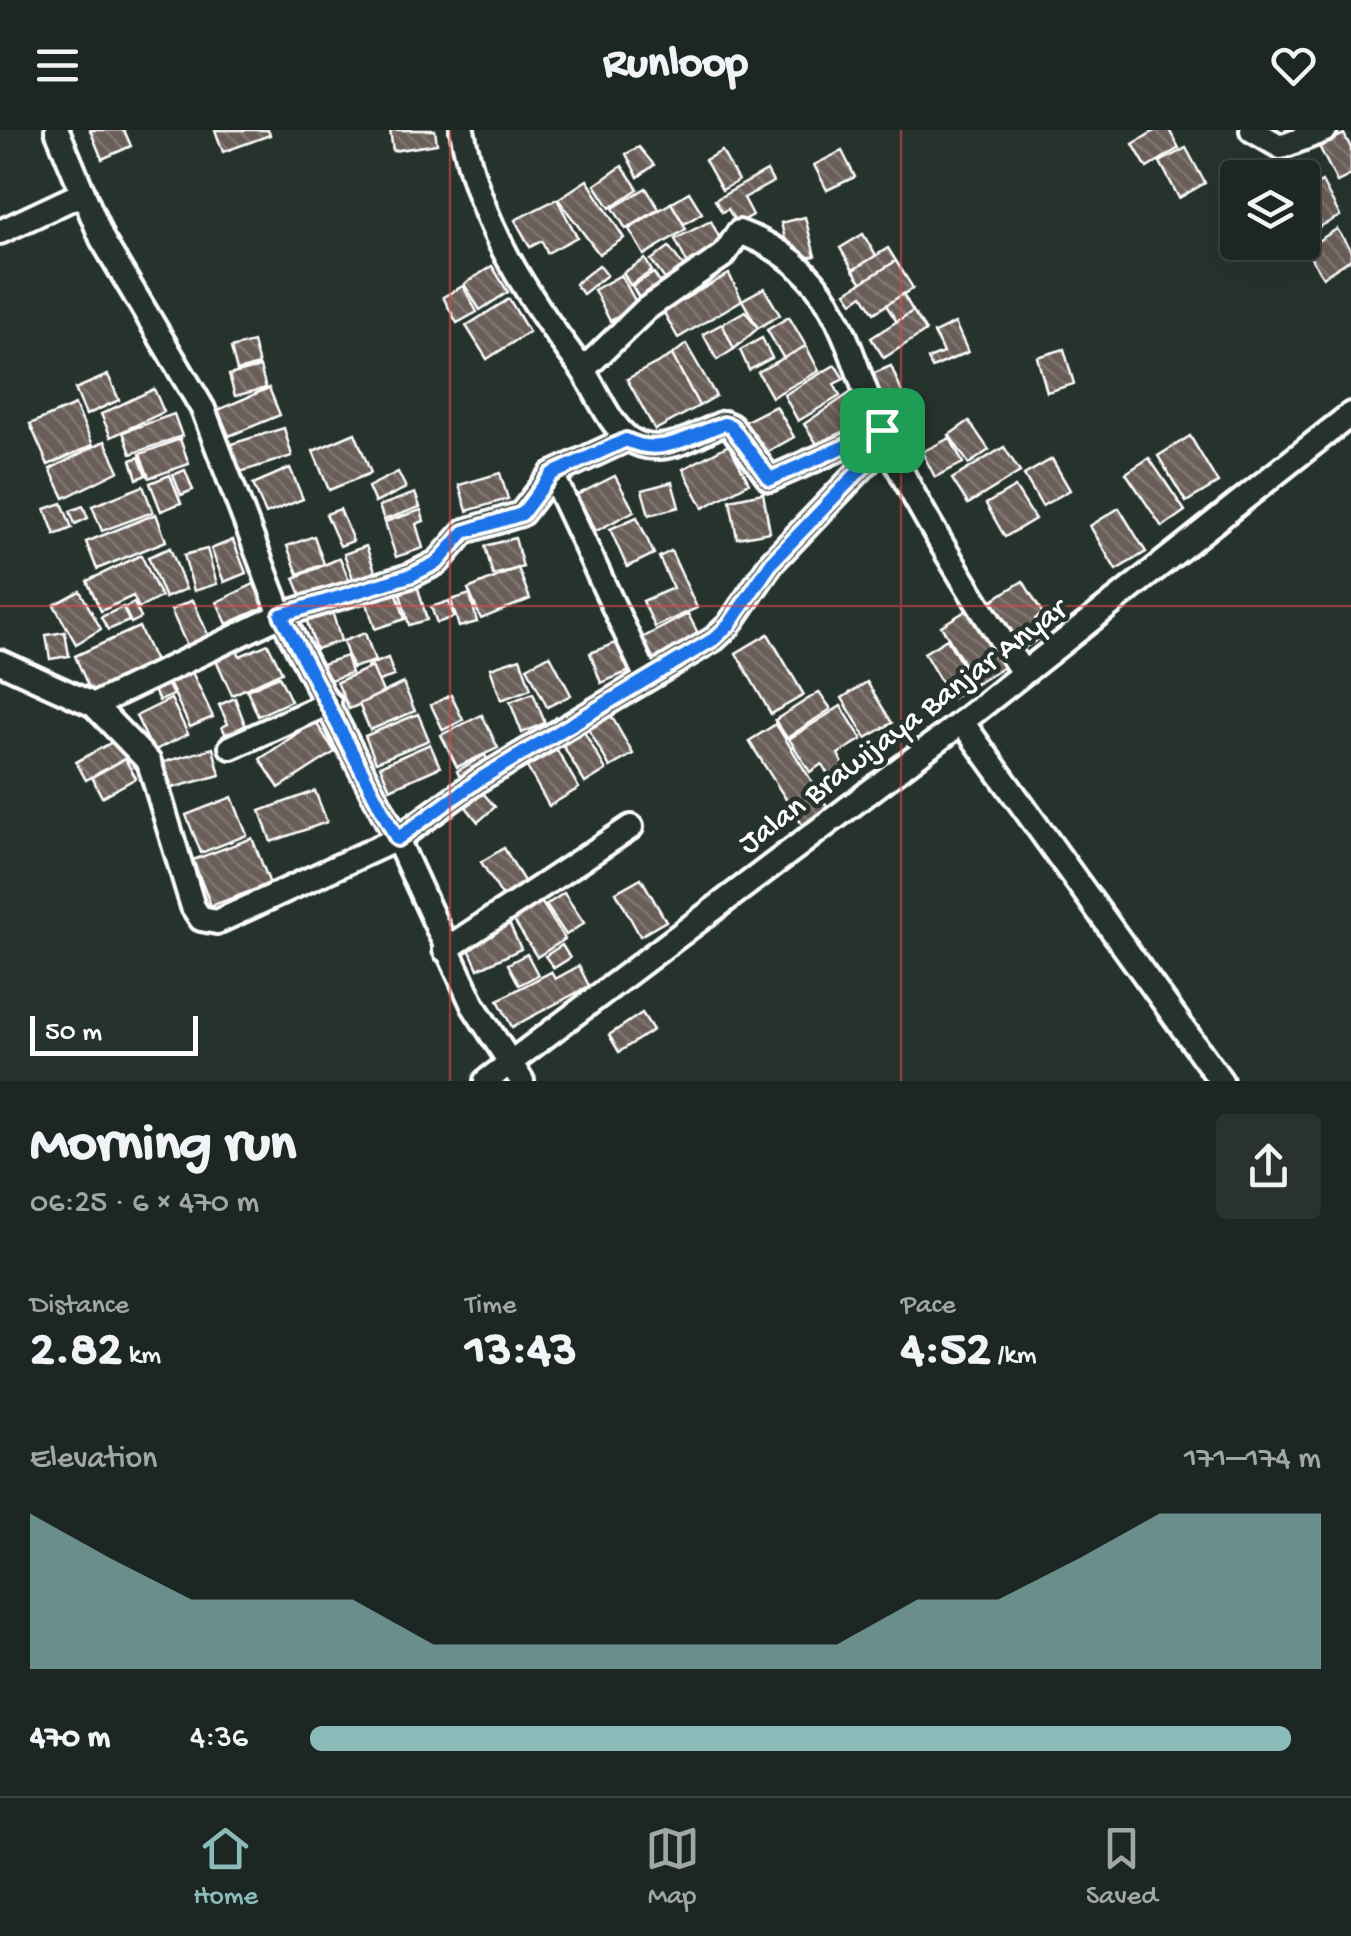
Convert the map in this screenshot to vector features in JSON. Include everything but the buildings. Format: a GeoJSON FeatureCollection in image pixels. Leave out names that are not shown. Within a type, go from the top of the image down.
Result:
{"type":"FeatureCollection","features":[{"type":"Feature","properties":{"kind":"street"},"geometry":{"type":"LineString","coordinates":[[58,130],[102,240],[203,409],[281,615],[397,839],[445,950],[516,1073]]}},
{"type":"Feature","properties":{"kind":"street"},"geometry":{"type":"LineString","coordinates":[[462,130],[471,182],[534,305],[584,370],[626,440],[640,447],[666,447],[724,424],[731,426],[770,479],[884,436]]}},
{"type":"Feature","properties":{"kind":"street"},"geometry":{"type":"LineString","coordinates":[[1252,130],[1281,147],[1325,130]]}},
{"type":"Feature","properties":{"kind":"street"},"geometry":{"type":"LineString","coordinates":[[0,232],[83,193]]}},
{"type":"Feature","properties":{"kind":"street"},"geometry":{"type":"LineString","coordinates":[[584,370],[646,309],[724,255],[739,232],[767,242],[814,284],[856,355],[884,436],[952,567],[1022,671]]}},
{"type":"Feature","properties":{"kind":"street","name":"Jalan Brawijaya Banjar Anyar"},"geometry":{"type":"LineString","coordinates":[[486,1081],[516,1073],[1351,414]]}},
{"type":"Feature","properties":{"kind":"street"},"geometry":{"type":"LineString","coordinates":[[0,662],[94,705],[149,762],[193,907],[206,922],[217,922],[397,839],[480,779],[729,625],[772,562],[884,436]]}},
{"type":"Feature","properties":{"kind":"street"},"geometry":{"type":"LineString","coordinates":[[94,705],[281,615],[412,575],[438,562],[464,532],[522,514],[552,474],[626,440]]}},
{"type":"Feature","properties":{"kind":"street"},"geometry":{"type":"LineString","coordinates":[[552,474],[647,678]]}},
{"type":"Feature","properties":{"kind":"street"},"geometry":{"type":"LineString","coordinates":[[231,748],[329,703]]}},
{"type":"Feature","properties":{"kind":"street"},"geometry":{"type":"LineString","coordinates":[[962,722],[1221,1081]]}},
{"type":"Feature","properties":{"kind":"street"},"geometry":{"type":"LineString","coordinates":[[445,950],[631,827]]}},
{"type":"Feature","properties":{"kind":"route"},"geometry":{"type":"LineString","coordinates":[[724,424],[731,426],[770,479],[882,430],[886,443],[772,562],[729,625],[714,639],[480,779],[397,839],[281,615],[412,575],[438,562],[464,532],[522,514],[552,474],[626,440],[640,447],[666,447],[724,424]]}}]}
